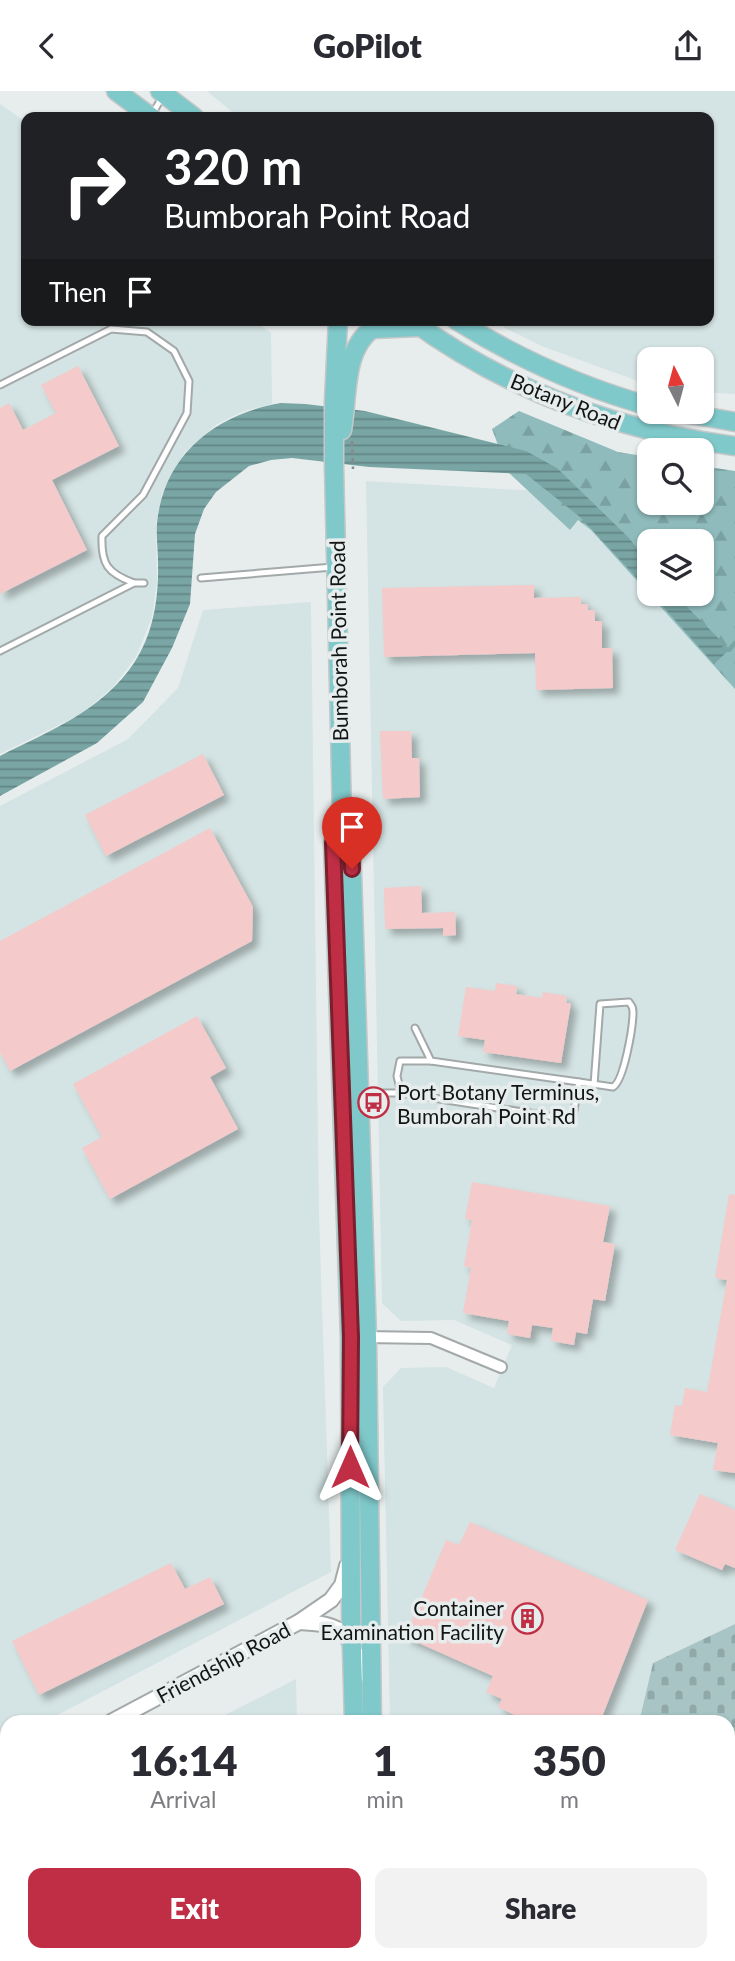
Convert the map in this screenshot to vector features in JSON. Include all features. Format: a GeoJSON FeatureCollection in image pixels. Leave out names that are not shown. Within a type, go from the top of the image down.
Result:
{"type":"FeatureCollection","features":[{"type":"Feature","properties":{"kind":"main road"},"geometry":{"type":"LineString","coordinates":[[116,91],[144,112]]}},
{"type":"Feature","properties":{"kind":"main road"},"geometry":{"type":"LineString","coordinates":[[162,92],[188,112]]}},
{"type":"Feature","properties":{"kind":"main road","name":"Bumborah Point Road"},"geometry":{"type":"LineString","coordinates":[[338,326],[340,403],[334,466],[342,817],[351,842],[361,1093],[358,1337],[351,1551],[354,1715]]}},
{"type":"Feature","properties":{"kind":"main road","name":"Bumborah Point Road"},"geometry":{"type":"LineString","coordinates":[[340,403],[352,354],[364,334],[372,328],[390,326]]}},
{"type":"Feature","properties":{"kind":"main road","name":"Botany Road"},"geometry":{"type":"LineString","coordinates":[[420,326],[490,370],[587,412],[654,433],[735,446]]}},
{"type":"Feature","properties":{"kind":"main road","name":"Botany Road"},"geometry":{"type":"LineString","coordinates":[[466,326],[511,352],[562,376],[637,402]]}},
{"type":"Feature","properties":{"kind":"main road"},"geometry":{"type":"LineString","coordinates":[[714,418],[735,422]]}},
{"type":"Feature","properties":{"kind":"main road","name":"Bumborah Point Road"},"geometry":{"type":"LineString","coordinates":[[342,817],[333,843],[338,1033],[358,1337],[372,1715]]}},
{"type":"Feature","properties":{"kind":"street"},"geometry":{"type":"LineString","coordinates":[[338,1033],[359,1032]]}},
{"type":"Feature","properties":{"kind":"street"},"geometry":{"type":"LineString","coordinates":[[358,1337],[431,1338],[500,1367]]}},
{"type":"Feature","properties":{"kind":"street","name":"Friendship Road"},"geometry":{"type":"LineString","coordinates":[[124,1715],[299,1622],[331,1600],[342,1585],[351,1551]]}},
{"type":"Feature","properties":{"kind":"street","name":"Friendship Road"},"geometry":{"type":"LineString","coordinates":[[299,1622],[332,1625],[346,1635],[370,1680]]}},
{"type":"Feature","properties":{"kind":"lane"},"geometry":{"type":"LineString","coordinates":[[153,112],[162,92]]}},
{"type":"Feature","properties":{"kind":"lane"},"geometry":{"type":"LineString","coordinates":[[0,385],[111,329],[147,332],[174,351],[189,381],[187,413],[144,495],[102,536],[101,556],[108,569],[134,583]]}},
{"type":"Feature","properties":{"kind":"lane"},"geometry":{"type":"LineString","coordinates":[[201,578],[337,567]]}},
{"type":"Feature","properties":{"kind":"lane"},"geometry":{"type":"LineString","coordinates":[[0,651],[134,583],[144,583]]}},
{"type":"Feature","properties":{"kind":"lane"},"geometry":{"type":"LineString","coordinates":[[401,1093],[397,1076],[400,1061],[431,1061],[613,1087],[619,1083],[626,1059],[633,1011],[629,1002],[600,1004],[594,1084]]}},
{"type":"Feature","properties":{"kind":"lane"},"geometry":{"type":"LineString","coordinates":[[415,1028],[431,1061]]}},
{"type":"Feature","properties":{"kind":"lane"},"geometry":{"type":"LineString","coordinates":[[361,1093],[401,1093],[568,1119],[573,1116],[579,1082]]}},
{"type":"Feature","properties":{"kind":"shaded area"},"geometry":{"type":"Polygon","coordinates":[[[207,91],[735,91],[735,394],[714,393],[714,347],[637,347],[637,381],[544,347],[502,326],[714,326],[714,112],[232,112],[207,91]]]}},
{"type":"Feature","properties":{"kind":"shaded area"},"geometry":{"type":"Polygon","coordinates":[[[0,104],[21,119],[21,326],[261,326],[271,333],[272,404],[244,411],[217,424],[185,452],[162,493],[156,524],[157,581],[152,617],[136,657],[113,687],[81,714],[0,754],[0,104]]]}},
{"type":"Feature","properties":{"kind":"shaded area"},"geometry":{"type":"Polygon","coordinates":[[[281,403],[365,411],[526,451],[557,468],[628,537],[637,548],[637,578],[580,517],[526,474],[369,467],[292,458],[249,466],[216,492],[204,509],[195,534],[190,604],[172,648],[143,702],[97,743],[0,796],[0,756],[90,707],[121,680],[134,663],[151,627],[158,574],[157,523],[170,477],[197,441],[235,417],[257,408],[281,403]]]}},
{"type":"Feature","properties":{"kind":"shaded area"},"geometry":{"type":"Polygon","coordinates":[[[366,481],[588,494],[637,574],[637,606],[668,606],[735,651],[735,1624],[653,1663],[641,1715],[390,1715],[383,1387],[401,1368],[446,1367],[494,1388],[512,1345],[454,1320],[401,1321],[382,1303],[366,481]]]}},
{"type":"Feature","properties":{"kind":"shaded area"},"geometry":{"type":"Polygon","coordinates":[[[311,602],[319,1216],[331,1572],[57,1715],[0,1715],[0,806],[128,739],[178,688],[203,610],[311,602]]]}},
{"type":"Feature","properties":{"kind":"shaded area"},"geometry":{"type":"Polygon","coordinates":[[[663,606],[686,606],[729,650],[714,664],[663,606]]]}},
{"type":"Feature","properties":{"kind":"shaded area"},"geometry":{"type":"Polygon","coordinates":[[[296,1679],[297,1715],[225,1715],[296,1679]]]}},
{"type":"Feature","properties":{"kind":"green space"},"geometry":{"type":"Polygon","coordinates":[[[519,411],[618,452],[637,455],[637,515],[714,515],[714,468],[735,471],[735,689],[660,606],[714,606],[714,529],[637,529],[637,581],[591,530],[578,520],[570,530],[508,472],[492,429],[519,411]]]}},
{"type":"Feature","properties":{"kind":"green space"},"geometry":{"type":"Polygon","coordinates":[[[735,1624],[735,1715],[641,1715],[653,1663],[735,1624]]]}},
{"type":"Feature","properties":{"kind":"building"},"geometry":{"type":"Polygon","coordinates":[[[78,366],[119,446],[52,480],[87,550],[0,594],[0,408],[9,403],[23,430],[56,413],[41,385],[78,366]]]}},
{"type":"Feature","properties":{"kind":"building"},"geometry":{"type":"Polygon","coordinates":[[[534,585],[534,598],[581,597],[581,604],[588,604],[588,610],[595,610],[595,621],[602,621],[602,648],[612,648],[613,688],[536,690],[535,653],[384,657],[382,588],[534,585]]]}},
{"type":"Feature","properties":{"kind":"building"},"geometry":{"type":"Polygon","coordinates":[[[380,731],[411,731],[412,758],[419,758],[420,797],[383,799],[380,731]]]}},
{"type":"Feature","properties":{"kind":"building"},"geometry":{"type":"Polygon","coordinates":[[[203,754],[224,795],[106,856],[85,815],[203,754]]]}},
{"type":"Feature","properties":{"kind":"building"},"geometry":{"type":"Polygon","coordinates":[[[210,828],[253,907],[252,941],[10,1071],[0,1052],[0,941],[210,828]]]}},
{"type":"Feature","properties":{"kind":"building"},"geometry":{"type":"Polygon","coordinates":[[[421,886],[422,913],[455,912],[456,935],[443,936],[443,928],[385,929],[384,888],[421,886]]]}},
{"type":"Feature","properties":{"kind":"building"},"geometry":{"type":"Polygon","coordinates":[[[496,983],[517,986],[516,994],[542,998],[543,992],[567,996],[566,1003],[571,1003],[561,1063],[483,1052],[485,1040],[458,1036],[466,987],[495,991],[496,983]]]}},
{"type":"Feature","properties":{"kind":"building"},"geometry":{"type":"Polygon","coordinates":[[[197,1016],[226,1068],[210,1077],[238,1129],[110,1199],[82,1148],[102,1137],[73,1084],[197,1016]]]}},
{"type":"Feature","properties":{"kind":"building"},"geometry":{"type":"Polygon","coordinates":[[[472,1182],[610,1206],[603,1242],[615,1244],[605,1301],[593,1299],[587,1334],[576,1332],[574,1345],[551,1341],[553,1328],[532,1325],[530,1338],[507,1334],[509,1321],[463,1313],[471,1268],[464,1266],[472,1220],[465,1219],[472,1182]]]}},
{"type":"Feature","properties":{"kind":"building"},"geometry":{"type":"Polygon","coordinates":[[[729,1194],[735,1195],[735,1473],[713,1470],[718,1443],[670,1435],[675,1405],[682,1406],[685,1388],[707,1392],[727,1280],[715,1278],[729,1194]]]}},
{"type":"Feature","properties":{"kind":"building"},"geometry":{"type":"Polygon","coordinates":[[[700,1494],[735,1510],[735,1568],[725,1564],[722,1570],[675,1550],[700,1494]]]}},
{"type":"Feature","properties":{"kind":"building","name":"Container Examination Facility"},"geometry":{"type":"Polygon","coordinates":[[[470,1522],[648,1600],[603,1715],[515,1715],[498,1707],[502,1699],[486,1692],[493,1676],[405,1637],[446,1540],[459,1545],[470,1522]]]}},
{"type":"Feature","properties":{"kind":"building"},"geometry":{"type":"Polygon","coordinates":[[[171,1563],[185,1589],[210,1577],[224,1604],[39,1695],[12,1641],[171,1563]]]}},
{"type":"Feature","properties":{"kind":"waterway"},"geometry":{"type":"LineString","coordinates":[[724,648],[729,650],[735,643]]}},
{"type":"Feature","properties":{"kind":"place","name":"Port Botany Terminus, Bumborah Point Rd"},"geometry":{"type":"Point","coordinates":[374,1103]}},
{"type":"Feature","properties":{"kind":"place","name":"Container Examination Facility"},"geometry":{"type":"Point","coordinates":[527,1619]}},
{"type":"Feature","properties":{"kind":"route"},"geometry":{"type":"LineString","coordinates":[[350,1467],[351,1337],[333,843],[342,817],[351,842],[352,869]]}}]}
